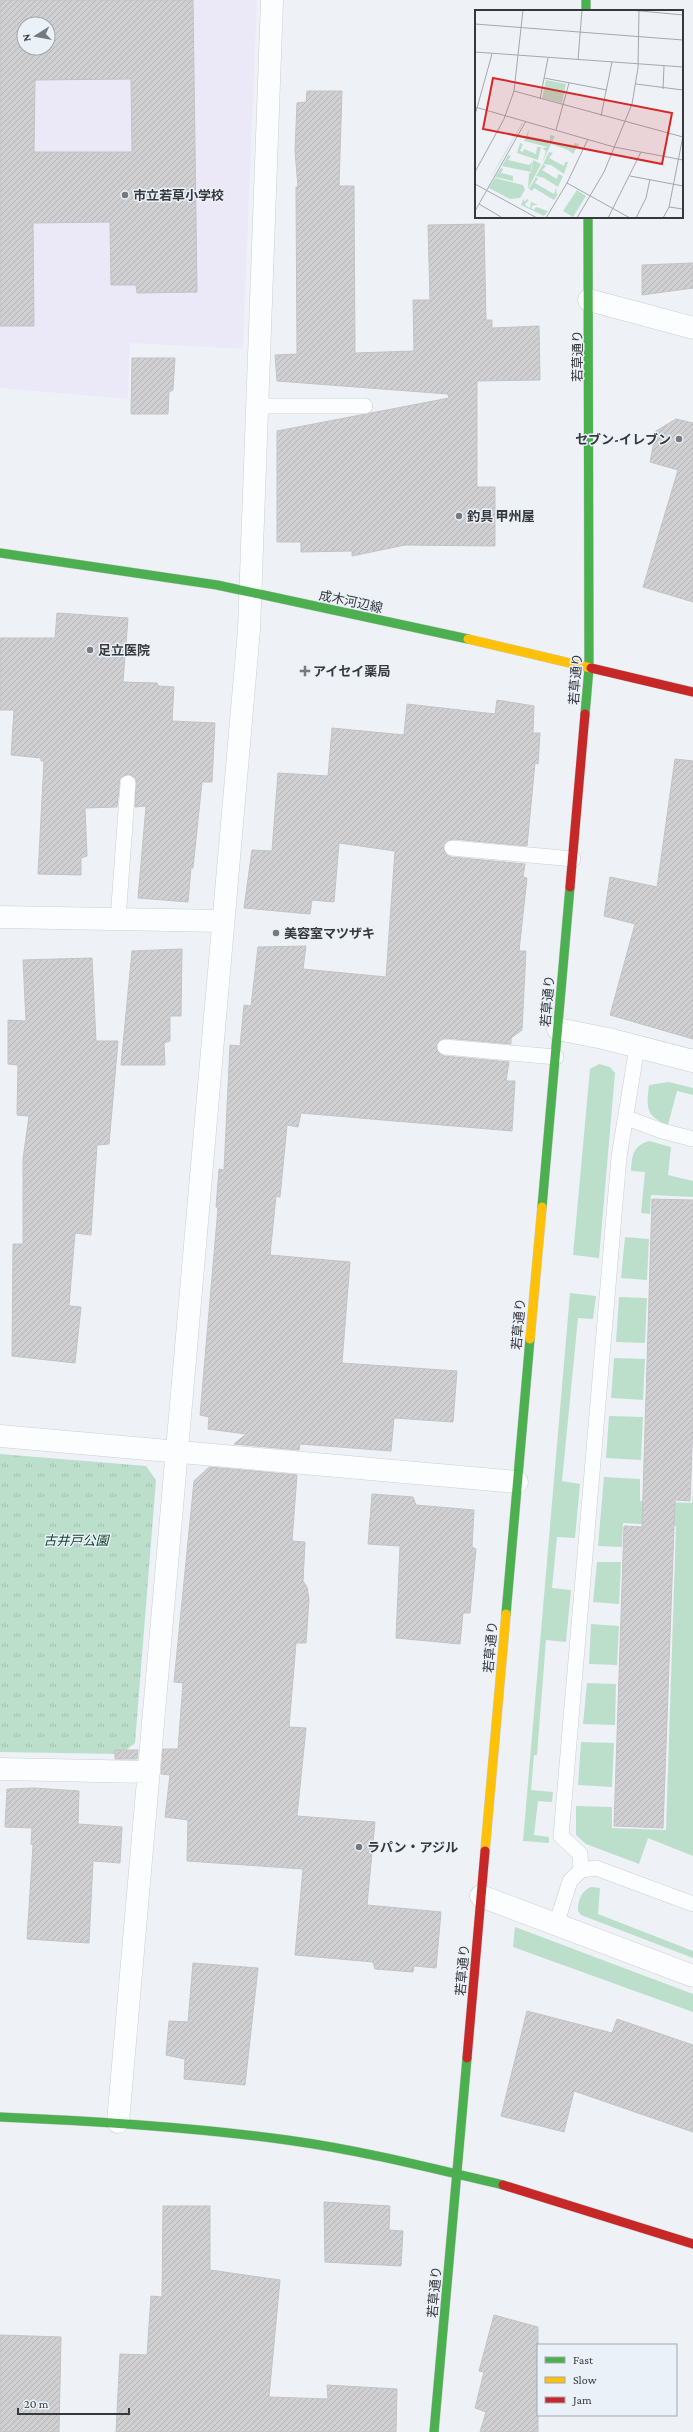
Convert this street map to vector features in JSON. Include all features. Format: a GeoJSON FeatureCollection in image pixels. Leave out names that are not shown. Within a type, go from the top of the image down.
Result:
{"type":"FeatureCollection","features":[{"type":"Feature","properties":{"kind":"street"},"geometry":{"type":"LineString","coordinates":[[118,2122],[249,630],[272,0]]}},
{"type":"Feature","properties":{"kind":"street","name":"若草通り"},"geometry":{"type":"LineString","coordinates":[[434,2432],[458,2173],[589,668],[590,300],[588,218]]}},
{"type":"Feature","properties":{"kind":"street"},"geometry":{"type":"LineString","coordinates":[[590,300],[693,328]]}},
{"type":"Feature","properties":{"kind":"street","name":"成木河辺線"},"geometry":{"type":"LineString","coordinates":[[0,553],[217,585],[522,650],[589,668],[693,692]]}},
{"type":"Feature","properties":{"kind":"street"},"geometry":{"type":"LineString","coordinates":[[0,917],[223,921]]}},
{"type":"Feature","properties":{"kind":"street"},"geometry":{"type":"LineString","coordinates":[[558,1029],[693,1061]]}},
{"type":"Feature","properties":{"kind":"street"},"geometry":{"type":"LineString","coordinates":[[0,1436],[517,1482]]}},
{"type":"Feature","properties":{"kind":"street"},"geometry":{"type":"LineString","coordinates":[[0,1769],[149,1772]]}},
{"type":"Feature","properties":{"kind":"street"},"geometry":{"type":"LineString","coordinates":[[481,1896],[693,1976]]}},
{"type":"Feature","properties":{"kind":"street"},"geometry":{"type":"LineString","coordinates":[[0,2117],[118,2122],[287,2140],[458,2173],[510,2187],[693,2244]]}},
{"type":"Feature","properties":{"kind":"lane"},"geometry":{"type":"LineString","coordinates":[[258,406],[364,406]]}},
{"type":"Feature","properties":{"kind":"lane"},"geometry":{"type":"LineString","coordinates":[[118,919],[128,783]]}},
{"type":"Feature","properties":{"kind":"lane"},"geometry":{"type":"LineString","coordinates":[[452,848],[573,859]]}},
{"type":"Feature","properties":{"kind":"lane"},"geometry":{"type":"LineString","coordinates":[[445,1047],[556,1057]]}},
{"type":"Feature","properties":{"kind":"lane"},"geometry":{"type":"LineString","coordinates":[[581,1870],[580,1854],[562,1836],[618,1165],[627,1118],[637,1047]]}},
{"type":"Feature","properties":{"kind":"lane"},"geometry":{"type":"LineString","coordinates":[[627,1118],[662,1131],[693,1139]]}},
{"type":"Feature","properties":{"kind":"lane"},"geometry":{"type":"LineString","coordinates":[[556,1925],[570,1881],[581,1870],[596,1868],[693,1904]]}},
{"type":"Feature","properties":{"kind":"shaded area","name":"市立若草小学校"},"geometry":{"type":"Polygon","coordinates":[[[0,0],[257,0],[243,349],[130,343],[128,399],[0,388],[0,0]]]}},
{"type":"Feature","properties":{"kind":"green space"},"geometry":{"type":"Polygon","coordinates":[[[599,1064],[610,1067],[615,1073],[599,1258],[573,1255],[590,1069],[599,1064]]]}},
{"type":"Feature","properties":{"kind":"green space"},"geometry":{"type":"Polygon","coordinates":[[[669,1082],[693,1088],[693,1095],[677,1091],[668,1125],[655,1118],[649,1110],[648,1100],[649,1085],[669,1082]]]}},
{"type":"Feature","properties":{"kind":"green space"},"geometry":{"type":"Polygon","coordinates":[[[649,1141],[671,1147],[668,1175],[693,1181],[693,1197],[651,1195],[650,1214],[641,1213],[645,1172],[631,1171],[634,1152],[637,1148],[649,1141]]]}},
{"type":"Feature","properties":{"kind":"green space"},"geometry":{"type":"Polygon","coordinates":[[[625,1237],[649,1239],[647,1280],[621,1278],[625,1237]]]}},
{"type":"Feature","properties":{"kind":"green space"},"geometry":{"type":"Polygon","coordinates":[[[570,1293],[596,1296],[593,1319],[578,1318],[562,1481],[580,1484],[575,1538],[557,1537],[552,1588],[571,1590],[566,1642],[546,1640],[537,1755],[534,1755],[531,1790],[553,1792],[552,1802],[538,1801],[534,1835],[549,1837],[549,1843],[523,1841],[570,1293]]]}},
{"type":"Feature","properties":{"kind":"green space"},"geometry":{"type":"Polygon","coordinates":[[[619,1297],[647,1298],[645,1343],[616,1342],[619,1297]]]}},
{"type":"Feature","properties":{"kind":"green space"},"geometry":{"type":"Polygon","coordinates":[[[614,1358],[645,1359],[643,1400],[611,1398],[614,1358]]]}},
{"type":"Feature","properties":{"kind":"green space"},"geometry":{"type":"Polygon","coordinates":[[[609,1416],[643,1417],[641,1460],[606,1458],[609,1416]]]}},
{"type":"Feature","properties":{"kind":"green space","name":"古井戸公園"},"geometry":{"type":"Polygon","coordinates":[[[0,1454],[146,1466],[156,1480],[135,1743],[121,1754],[0,1752],[0,1454]]]}},
{"type":"Feature","properties":{"kind":"green space"},"geometry":{"type":"Polygon","coordinates":[[[604,1477],[640,1479],[640,1501],[692,1503],[693,1494],[693,1856],[648,1838],[639,1864],[586,1844],[576,1835],[576,1806],[612,1807],[612,1828],[666,1830],[676,1526],[623,1523],[622,1547],[598,1546],[604,1477]]]}},
{"type":"Feature","properties":{"kind":"green space"},"geometry":{"type":"Polygon","coordinates":[[[597,1562],[621,1562],[619,1604],[593,1602],[597,1562]]]}},
{"type":"Feature","properties":{"kind":"green space"},"geometry":{"type":"Polygon","coordinates":[[[591,1624],[619,1626],[617,1665],[589,1664],[591,1624]]]}},
{"type":"Feature","properties":{"kind":"green space"},"geometry":{"type":"Polygon","coordinates":[[[587,1683],[616,1684],[615,1725],[583,1724],[587,1683]]]}},
{"type":"Feature","properties":{"kind":"green space"},"geometry":{"type":"Polygon","coordinates":[[[581,1742],[614,1743],[612,1787],[578,1785],[581,1742]]]}},
{"type":"Feature","properties":{"kind":"green space"},"geometry":{"type":"Polygon","coordinates":[[[591,1887],[600,1888],[598,1914],[693,1951],[693,1958],[581,1915],[578,1911],[579,1900],[582,1893],[591,1887]]]}},
{"type":"Feature","properties":{"kind":"green space"},"geometry":{"type":"Polygon","coordinates":[[[515,1927],[693,1994],[693,2012],[513,1947],[515,1927]]]}},
{"type":"Feature","properties":{"kind":"building"},"geometry":{"type":"Polygon","coordinates":[[[0,0],[193,0],[197,292],[137,293],[136,285],[111,285],[110,222],[33,223],[34,326],[0,326],[0,0]],[[131,79],[35,80],[34,152],[132,152],[131,79]]]}},
{"type":"Feature","properties":{"kind":"building"},"geometry":{"type":"Polygon","coordinates":[[[307,91],[342,91],[339,186],[354,186],[355,353],[414,351],[413,300],[430,300],[428,225],[484,224],[486,320],[492,320],[492,328],[539,326],[540,380],[477,381],[477,487],[495,487],[495,546],[405,545],[352,556],[352,551],[301,552],[301,542],[277,542],[277,431],[449,398],[448,394],[277,381],[275,355],[297,354],[296,187],[298,187],[295,151],[297,103],[306,102],[307,91]]]}},
{"type":"Feature","properties":{"kind":"building"},"geometry":{"type":"Polygon","coordinates":[[[693,263],[693,288],[642,295],[642,265],[693,263]]]}},
{"type":"Feature","properties":{"kind":"building"},"geometry":{"type":"Polygon","coordinates":[[[132,358],[175,358],[173,390],[169,392],[168,414],[131,414],[132,358]]]}},
{"type":"Feature","properties":{"kind":"building"},"geometry":{"type":"Polygon","coordinates":[[[676,419],[693,423],[693,602],[643,587],[678,470],[650,462],[656,431],[676,419]]]}},
{"type":"Feature","properties":{"kind":"building"},"geometry":{"type":"Polygon","coordinates":[[[57,613],[128,618],[123,682],[157,683],[158,686],[174,687],[172,721],[215,723],[212,782],[202,782],[188,902],[138,898],[146,806],[135,807],[136,779],[129,774],[120,778],[117,807],[85,808],[87,856],[81,858],[81,875],[38,874],[44,761],[41,761],[41,758],[11,755],[14,710],[0,710],[0,638],[55,638],[57,613]]]}},
{"type":"Feature","properties":{"kind":"building"},"geometry":{"type":"Polygon","coordinates":[[[497,700],[534,706],[533,733],[540,733],[538,764],[535,763],[527,846],[453,839],[445,843],[443,848],[447,855],[451,857],[525,864],[523,877],[527,878],[519,951],[526,951],[522,1030],[511,1038],[511,1044],[445,1038],[438,1042],[436,1047],[440,1054],[444,1056],[509,1062],[506,1081],[515,1081],[512,1131],[301,1113],[298,1127],[287,1125],[280,1197],[276,1196],[270,1255],[350,1262],[342,1363],[457,1371],[453,1422],[394,1418],[391,1451],[300,1444],[299,1450],[234,1444],[246,1434],[208,1429],[209,1417],[200,1415],[218,1208],[216,1207],[219,1169],[224,1170],[230,1045],[240,1046],[244,1005],[251,1006],[258,947],[306,946],[303,969],[386,977],[395,851],[339,843],[334,902],[312,900],[310,914],[244,908],[252,850],[272,851],[278,773],[328,776],[332,728],[404,735],[407,704],[495,714],[497,700]]]}},
{"type":"Feature","properties":{"kind":"building"},"geometry":{"type":"Polygon","coordinates":[[[675,759],[693,761],[693,1039],[610,1015],[635,924],[604,916],[610,877],[657,887],[675,759]]]}},
{"type":"Feature","properties":{"kind":"building"},"geometry":{"type":"Polygon","coordinates":[[[182,949],[181,1016],[170,1016],[170,1041],[164,1043],[165,1065],[121,1065],[132,951],[182,949]]]}},
{"type":"Feature","properties":{"kind":"building"},"geometry":{"type":"Polygon","coordinates":[[[92,958],[96,1041],[118,1041],[109,1144],[97,1145],[91,1235],[75,1233],[69,1306],[81,1307],[75,1363],[12,1356],[13,1244],[23,1244],[23,1159],[29,1116],[17,1115],[18,1065],[8,1064],[8,1020],[26,1021],[23,960],[92,958]]]}},
{"type":"Feature","properties":{"kind":"building"},"geometry":{"type":"Polygon","coordinates":[[[652,1199],[693,1200],[693,1420],[690,1501],[675,1500],[663,1828],[614,1826],[624,1526],[642,1527],[652,1199]]]}},
{"type":"Feature","properties":{"kind":"building"},"geometry":{"type":"Polygon","coordinates":[[[209,1467],[297,1475],[292,1541],[305,1542],[303,1581],[307,1587],[309,1599],[306,1643],[296,1643],[289,1727],[306,1728],[297,1816],[375,1822],[367,1905],[441,1912],[436,1968],[414,1966],[413,1972],[375,1969],[373,1962],[295,1955],[303,1869],[187,1861],[188,1820],[165,1817],[170,1775],[161,1774],[163,1749],[178,1749],[183,1683],[174,1682],[194,1481],[209,1467]]]}},
{"type":"Feature","properties":{"kind":"building"},"geometry":{"type":"Polygon","coordinates":[[[372,1494],[413,1497],[416,1505],[474,1510],[472,1547],[476,1549],[470,1613],[463,1613],[460,1644],[396,1638],[400,1546],[368,1544],[372,1494]]]}},
{"type":"Feature","properties":{"kind":"building"},"geometry":{"type":"Polygon","coordinates":[[[115,1750],[138,1750],[137,1759],[115,1759],[115,1750]]]}},
{"type":"Feature","properties":{"kind":"building"},"geometry":{"type":"Polygon","coordinates":[[[34,1788],[79,1791],[78,1824],[122,1827],[120,1863],[93,1861],[89,1943],[27,1939],[33,1845],[31,1844],[32,1828],[5,1827],[7,1789],[34,1788]]]}},
{"type":"Feature","properties":{"kind":"building"},"geometry":{"type":"Polygon","coordinates":[[[193,1963],[258,1968],[245,2085],[184,2079],[185,2059],[166,2055],[169,2021],[188,2022],[193,1963]]]}},
{"type":"Feature","properties":{"kind":"building"},"geometry":{"type":"Polygon","coordinates":[[[527,2011],[612,2033],[617,2019],[693,2045],[693,2132],[574,2091],[564,2132],[501,2116],[527,2011]]]}},
{"type":"Feature","properties":{"kind":"building"},"geometry":{"type":"Polygon","coordinates":[[[324,2202],[390,2206],[389,2230],[403,2231],[401,2266],[325,2262],[324,2202]]]}},
{"type":"Feature","properties":{"kind":"building"},"geometry":{"type":"Polygon","coordinates":[[[163,2206],[210,2206],[210,2270],[280,2280],[269,2397],[328,2399],[327,2385],[397,2389],[396,2432],[116,2432],[120,2354],[147,2355],[151,2296],[162,2297],[163,2206]]]}},
{"type":"Feature","properties":{"kind":"building"},"geometry":{"type":"Polygon","coordinates":[[[494,2315],[538,2327],[538,2432],[480,2432],[486,2412],[475,2408],[484,2372],[479,2371],[494,2315]]]}},
{"type":"Feature","properties":{"kind":"building"},"geometry":{"type":"Polygon","coordinates":[[[0,2335],[61,2337],[59,2432],[0,2432],[0,2335]]]}},
{"type":"Feature","properties":{"kind":"traffic: fast"},"geometry":{"type":"LineString","coordinates":[[586,0],[586,10]]}},
{"type":"Feature","properties":{"kind":"traffic: fast"},"geometry":{"type":"LineString","coordinates":[[585,714],[589,668],[588,218]]}},
{"type":"Feature","properties":{"kind":"traffic: fast"},"geometry":{"type":"LineString","coordinates":[[0,553],[217,585],[468,639]]}},
{"type":"Feature","properties":{"kind":"traffic: fast"},"geometry":{"type":"LineString","coordinates":[[542,1207],[570,887]]}},
{"type":"Feature","properties":{"kind":"traffic: fast"},"geometry":{"type":"LineString","coordinates":[[506,1614],[530,1339]]}},
{"type":"Feature","properties":{"kind":"traffic: fast"},"geometry":{"type":"LineString","coordinates":[[434,2432],[467,2058]]}},
{"type":"Feature","properties":{"kind":"traffic: fast"},"geometry":{"type":"LineString","coordinates":[[0,2117],[144,2125],[251,2135],[314,2144],[368,2154],[503,2185]]}},
{"type":"Feature","properties":{"kind":"traffic: slow"},"geometry":{"type":"LineString","coordinates":[[468,639],[591,668]]}},
{"type":"Feature","properties":{"kind":"traffic: slow"},"geometry":{"type":"LineString","coordinates":[[530,1339],[542,1207]]}},
{"type":"Feature","properties":{"kind":"traffic: slow"},"geometry":{"type":"LineString","coordinates":[[485,1851],[506,1614]]}},
{"type":"Feature","properties":{"kind":"traffic: jam"},"geometry":{"type":"LineString","coordinates":[[591,668],[693,692]]}},
{"type":"Feature","properties":{"kind":"traffic: jam"},"geometry":{"type":"LineString","coordinates":[[570,887],[585,714]]}},
{"type":"Feature","properties":{"kind":"traffic: jam"},"geometry":{"type":"LineString","coordinates":[[467,2058],[485,1851]]}},
{"type":"Feature","properties":{"kind":"traffic: jam"},"geometry":{"type":"LineString","coordinates":[[503,2185],[693,2244]]}},
{"type":"Feature","properties":{"kind":"place","name":"市立若草小学校"},"geometry":{"type":"Point","coordinates":[125,195]}},
{"type":"Feature","properties":{"kind":"place","name":"セブン-イレブン"},"geometry":{"type":"Point","coordinates":[679,439]}},
{"type":"Feature","properties":{"kind":"place","name":"釣具 甲州屋"},"geometry":{"type":"Point","coordinates":[459,516]}},
{"type":"Feature","properties":{"kind":"place","name":"足立医院"},"geometry":{"type":"Point","coordinates":[90,650]}},
{"type":"Feature","properties":{"kind":"place","name":"アイセイ薬局"},"geometry":{"type":"Point","coordinates":[305,671]}},
{"type":"Feature","properties":{"kind":"place","name":"美容室マツザキ"},"geometry":{"type":"Point","coordinates":[276,933]}},
{"type":"Feature","properties":{"kind":"place","name":"ラパン・アジル"},"geometry":{"type":"Point","coordinates":[359,1847]}}]}
